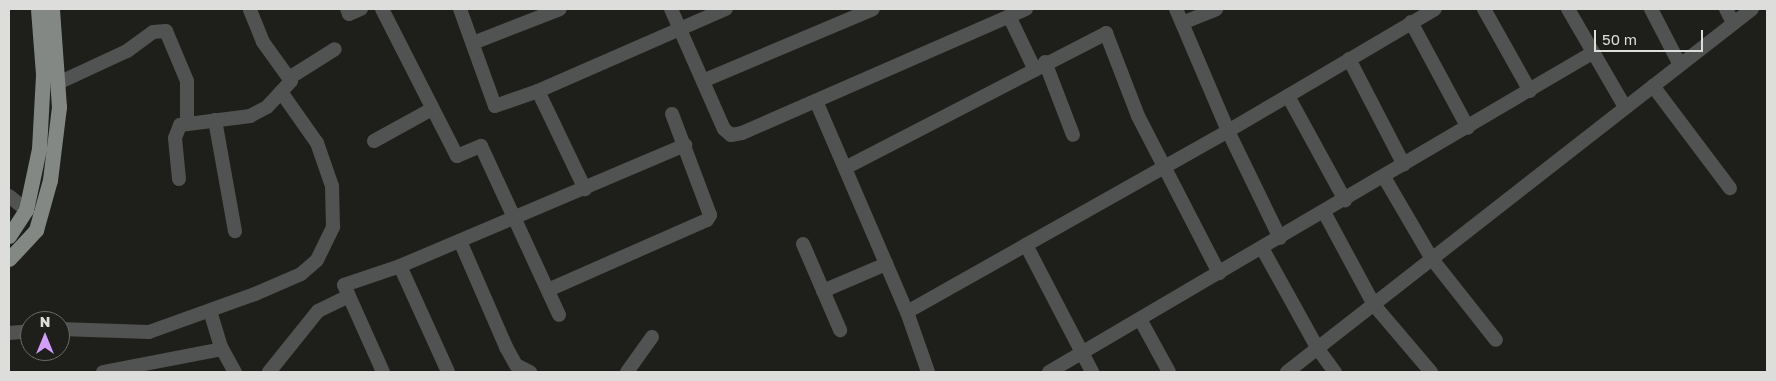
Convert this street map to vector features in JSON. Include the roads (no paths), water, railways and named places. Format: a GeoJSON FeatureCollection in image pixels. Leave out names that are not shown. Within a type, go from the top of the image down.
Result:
{"type":"FeatureCollection","features":[{"type":"Feature","properties":{"kind":"main road"},"geometry":{"type":"LineString","coordinates":[[9,236],[26,210],[39,148],[43,108],[38,9]]}},
{"type":"Feature","properties":{"kind":"main road"},"geometry":{"type":"LineString","coordinates":[[9,258],[28,241],[43,214],[55,150],[58,83],[52,9]]}},
{"type":"Feature","properties":{"kind":"street"},"geometry":{"type":"LineString","coordinates":[[179,179],[175,138],[180,125],[260,113],[291,81],[262,42],[250,9]]}},
{"type":"Feature","properties":{"kind":"street"},"geometry":{"type":"LineString","coordinates":[[347,9],[349,14],[361,9]]}},
{"type":"Feature","properties":{"kind":"street"},"geometry":{"type":"LineString","coordinates":[[382,9],[457,156],[481,146],[559,315]]}},
{"type":"Feature","properties":{"kind":"street"},"geometry":{"type":"LineString","coordinates":[[460,9],[495,106],[538,91],[726,9]]}},
{"type":"Feature","properties":{"kind":"street"},"geometry":{"type":"LineString","coordinates":[[473,43],[560,9]]}},
{"type":"Feature","properties":{"kind":"street"},"geometry":{"type":"LineString","coordinates":[[671,9],[705,80],[724,129],[731,135],[742,133],[1026,9]]}},
{"type":"Feature","properties":{"kind":"street"},"geometry":{"type":"LineString","coordinates":[[705,80],[874,9]]}},
{"type":"Feature","properties":{"kind":"street"},"geometry":{"type":"LineString","coordinates":[[1176,9],[1228,132],[1280,238]]}},
{"type":"Feature","properties":{"kind":"street"},"geometry":{"type":"LineString","coordinates":[[1182,23],[1216,9]]}},
{"type":"Feature","properties":{"kind":"street"},"geometry":{"type":"LineString","coordinates":[[907,312],[1026,246],[1164,165],[1228,132],[1435,9]]}},
{"type":"Feature","properties":{"kind":"street"},"geometry":{"type":"LineString","coordinates":[[1484,9],[1530,91]]}},
{"type":"Feature","properties":{"kind":"street"},"geometry":{"type":"LineString","coordinates":[[1568,9],[1625,107]]}},
{"type":"Feature","properties":{"kind":"street"},"geometry":{"type":"LineString","coordinates":[[1651,9],[1680,65]]}},
{"type":"Feature","properties":{"kind":"street"},"geometry":{"type":"LineString","coordinates":[[1726,9],[1734,23]]}},
{"type":"Feature","properties":{"kind":"street"},"geometry":{"type":"LineString","coordinates":[[1287,372],[1752,9]]}},
{"type":"Feature","properties":{"kind":"street"},"geometry":{"type":"LineString","coordinates":[[1009,16],[1040,65],[1073,135]]}},
{"type":"Feature","properties":{"kind":"street"},"geometry":{"type":"LineString","coordinates":[[1411,22],[1468,128]]}},
{"type":"Feature","properties":{"kind":"street"},"geometry":{"type":"LineString","coordinates":[[58,83],[127,51],[153,32],[166,31],[187,80],[187,123]]}},
{"type":"Feature","properties":{"kind":"street"},"geometry":{"type":"LineString","coordinates":[[845,168],[1040,65],[1106,33],[1109,35],[1138,116],[1219,273]]}},
{"type":"Feature","properties":{"kind":"street"},"geometry":{"type":"LineString","coordinates":[[289,78],[335,50]]}},
{"type":"Feature","properties":{"kind":"street"},"geometry":{"type":"LineString","coordinates":[[1049,372],[1468,128],[1592,53]]}},
{"type":"Feature","properties":{"kind":"street"},"geometry":{"type":"LineString","coordinates":[[1349,59],[1404,165]]}},
{"type":"Feature","properties":{"kind":"street"},"geometry":{"type":"LineString","coordinates":[[1652,86],[1730,188]]}},
{"type":"Feature","properties":{"kind":"street"},"geometry":{"type":"LineString","coordinates":[[538,91],[585,189]]}},
{"type":"Feature","properties":{"kind":"street"},"geometry":{"type":"LineString","coordinates":[[70,329],[148,332],[210,311],[301,274],[317,260],[333,227],[335,207],[325,163],[317,143],[281,92]]}},
{"type":"Feature","properties":{"kind":"street"},"geometry":{"type":"LineString","coordinates":[[1288,96],[1345,200]]}},
{"type":"Feature","properties":{"kind":"street"},"geometry":{"type":"LineString","coordinates":[[816,101],[907,312],[928,372]]}},
{"type":"Feature","properties":{"kind":"street"},"geometry":{"type":"LineString","coordinates":[[374,141],[432,109]]}},
{"type":"Feature","properties":{"kind":"street"},"geometry":{"type":"LineString","coordinates":[[548,290],[707,220],[710,215],[672,114]]}},
{"type":"Feature","properties":{"kind":"street"},"geometry":{"type":"LineString","coordinates":[[214,120],[235,231]]}},
{"type":"Feature","properties":{"kind":"street"},"geometry":{"type":"LineString","coordinates":[[383,372],[344,284],[400,266],[585,189],[684,145]]}},
{"type":"Feature","properties":{"kind":"street"},"geometry":{"type":"LineString","coordinates":[[1384,177],[1432,259],[1496,340]]}},
{"type":"Feature","properties":{"kind":"street"},"geometry":{"type":"LineString","coordinates":[[9,196],[26,210]]}},
{"type":"Feature","properties":{"kind":"street"},"geometry":{"type":"LineString","coordinates":[[1324,212],[1374,305],[1431,372]]}},
{"type":"Feature","properties":{"kind":"street"},"geometry":{"type":"LineString","coordinates":[[460,241],[516,365],[530,372]]}},
{"type":"Feature","properties":{"kind":"street"},"geometry":{"type":"LineString","coordinates":[[802,244],[840,330]]}},
{"type":"Feature","properties":{"kind":"street"},"geometry":{"type":"LineString","coordinates":[[1026,246],[1092,372]]}},
{"type":"Feature","properties":{"kind":"street"},"geometry":{"type":"LineString","coordinates":[[1262,248],[1318,349],[1336,372]]}},
{"type":"Feature","properties":{"kind":"street"},"geometry":{"type":"LineString","coordinates":[[823,291],[886,264]]}},
{"type":"Feature","properties":{"kind":"street"},"geometry":{"type":"LineString","coordinates":[[400,266],[448,372]]}},
{"type":"Feature","properties":{"kind":"street"},"geometry":{"type":"LineString","coordinates":[[269,372],[318,311],[348,296]]}},
{"type":"Feature","properties":{"kind":"street"},"geometry":{"type":"LineString","coordinates":[[210,311],[222,349],[235,372]]}},
{"type":"Feature","properties":{"kind":"street"},"geometry":{"type":"LineString","coordinates":[[1140,318],[1169,372]]}},
{"type":"Feature","properties":{"kind":"street"},"geometry":{"type":"LineString","coordinates":[[628,372],[652,337]]}},
{"type":"Feature","properties":{"kind":"street"},"geometry":{"type":"LineString","coordinates":[[103,372],[222,349]]}}]}
